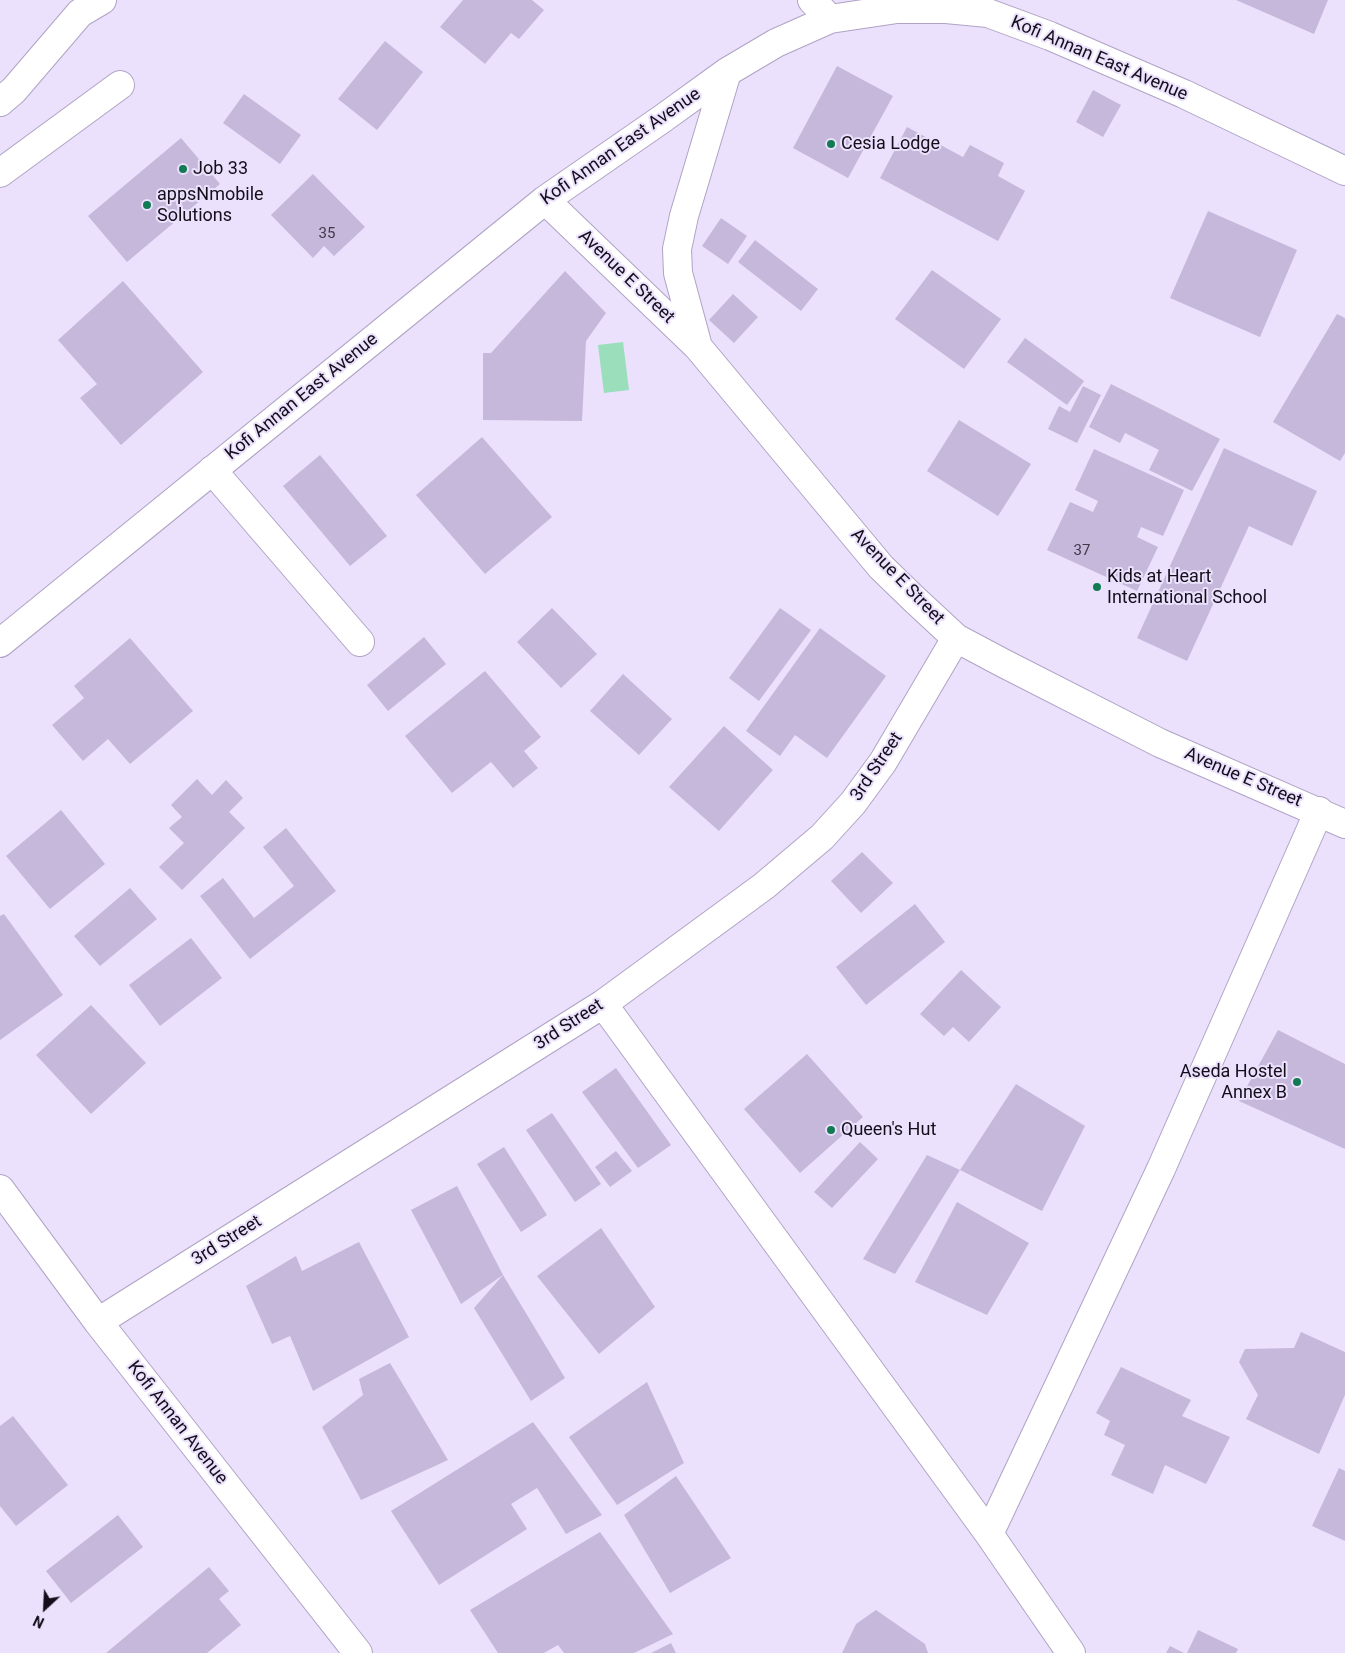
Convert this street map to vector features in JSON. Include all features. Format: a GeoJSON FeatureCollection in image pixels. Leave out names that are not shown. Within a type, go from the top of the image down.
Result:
{"type":"FeatureCollection","features":[{"type":"Feature","properties":{"kind":"street"},"geometry":{"type":"LineString","coordinates":[[0,102],[14,90],[80,13],[102,0]]}},
{"type":"Feature","properties":{"kind":"street","name":"Kofi Annan East Avenue"},"geometry":{"type":"LineString","coordinates":[[0,644],[545,200],[727,72],[776,43],[821,9],[946,9],[988,13],[1050,36],[1184,94],[1345,171]]}},
{"type":"Feature","properties":{"kind":"street"},"geometry":{"type":"LineString","coordinates":[[698,347],[678,273],[677,249],[684,216],[727,72]]}},
{"type":"Feature","properties":{"kind":"street"},"geometry":{"type":"LineString","coordinates":[[0,173],[120,85]]}},
{"type":"Feature","properties":{"kind":"street","name":"Avenue E Street"},"geometry":{"type":"LineString","coordinates":[[545,200],[698,347],[881,567],[956,638],[1003,664],[1160,743],[1345,824]]}},
{"type":"Feature","properties":{"kind":"street"},"geometry":{"type":"LineString","coordinates":[[212,470],[360,642]]}},
{"type":"Feature","properties":{"kind":"street","name":"3rd Street"},"geometry":{"type":"LineString","coordinates":[[98,1322],[603,1004],[764,886],[822,837],[853,803],[883,762],[956,638]]}},
{"type":"Feature","properties":{"kind":"street"},"geometry":{"type":"LineString","coordinates":[[989,1534],[1161,1169],[1319,811]]}},
{"type":"Feature","properties":{"kind":"street"},"geometry":{"type":"LineString","coordinates":[[603,1004],[989,1534],[1072,1653]]}},
{"type":"Feature","properties":{"kind":"street","name":"Kofi Annan Avenue"},"geometry":{"type":"LineString","coordinates":[[0,1189],[98,1322],[358,1653]]}},
{"type":"Feature","properties":{"kind":"shaded area"},"geometry":{"type":"Polygon","coordinates":[[[623,342],[629,390],[604,393],[598,345],[623,342]]]}},
{"type":"Feature","properties":{"kind":"building"},"geometry":{"type":"Polygon","coordinates":[[[463,0],[532,0],[544,10],[519,39],[511,33],[485,64],[440,27],[463,0]]]}},
{"type":"Feature","properties":{"kind":"building"},"geometry":{"type":"Polygon","coordinates":[[[1236,0],[1328,0],[1314,34],[1236,0]]]}},
{"type":"Feature","properties":{"kind":"building"},"geometry":{"type":"Polygon","coordinates":[[[385,41],[423,72],[377,130],[338,99],[385,41]]]}},
{"type":"Feature","properties":{"kind":"building"},"geometry":{"type":"Polygon","coordinates":[[[837,66],[893,96],[848,178],[793,148],[837,66]]]}},
{"type":"Feature","properties":{"kind":"building"},"geometry":{"type":"Polygon","coordinates":[[[1093,90],[1121,105],[1103,137],[1076,122],[1093,90]]]}},
{"type":"Feature","properties":{"kind":"building"},"geometry":{"type":"Polygon","coordinates":[[[244,94],[301,135],[280,164],[223,123],[244,94]]]}},
{"type":"Feature","properties":{"kind":"building"},"geometry":{"type":"Polygon","coordinates":[[[907,127],[963,157],[970,145],[1004,163],[998,176],[1025,191],[998,241],[880,178],[907,127]]]}},
{"type":"Feature","properties":{"kind":"building"},"geometry":{"type":"Polygon","coordinates":[[[181,138],[220,184],[127,262],[88,216],[181,138]]]}},
{"type":"Feature","properties":{"kind":"building"},"geometry":{"type":"Polygon","coordinates":[[[313,174],[365,227],[334,256],[324,246],[313,258],[271,215],[313,174]]]}},
{"type":"Feature","properties":{"kind":"building"},"geometry":{"type":"Polygon","coordinates":[[[1208,211],[1297,250],[1260,337],[1170,298],[1208,211]]]}},
{"type":"Feature","properties":{"kind":"building"},"geometry":{"type":"Polygon","coordinates":[[[721,218],[747,236],[728,264],[702,246],[721,218]]]}},
{"type":"Feature","properties":{"kind":"building"},"geometry":{"type":"Polygon","coordinates":[[[755,240],[818,289],[801,311],[738,262],[755,240]]]}},
{"type":"Feature","properties":{"kind":"building"},"geometry":{"type":"Polygon","coordinates":[[[932,270],[1001,319],[964,369],[895,319],[932,270]]]}},
{"type":"Feature","properties":{"kind":"building"},"geometry":{"type":"Polygon","coordinates":[[[565,271],[606,313],[586,341],[582,421],[483,420],[483,353],[491,353],[565,271]]]}},
{"type":"Feature","properties":{"kind":"building"},"geometry":{"type":"Polygon","coordinates":[[[123,281],[203,372],[121,445],[80,398],[97,384],[58,340],[123,281]]]}},
{"type":"Feature","properties":{"kind":"building"},"geometry":{"type":"Polygon","coordinates":[[[733,294],[758,317],[734,343],[709,320],[733,294]]]}},
{"type":"Feature","properties":{"kind":"building"},"geometry":{"type":"Polygon","coordinates":[[[1337,314],[1345,318],[1345,453],[1340,461],[1273,422],[1337,314]]]}},
{"type":"Feature","properties":{"kind":"building"},"geometry":{"type":"Polygon","coordinates":[[[1025,338],[1084,381],[1067,405],[1007,362],[1025,338]]]}},
{"type":"Feature","properties":{"kind":"building"},"geometry":{"type":"Polygon","coordinates":[[[1111,384],[1220,439],[1192,491],[1149,470],[1159,450],[1125,433],[1120,443],[1089,427],[1111,384]]]}},
{"type":"Feature","properties":{"kind":"building"},"geometry":{"type":"Polygon","coordinates":[[[1083,386],[1101,395],[1077,443],[1048,429],[1059,406],[1070,412],[1083,386]]]}},
{"type":"Feature","properties":{"kind":"building"},"geometry":{"type":"Polygon","coordinates":[[[959,420],[1031,464],[998,516],[927,471],[959,420]]]}},
{"type":"Feature","properties":{"kind":"building"},"geometry":{"type":"Polygon","coordinates":[[[482,437],[552,517],[485,574],[416,495],[482,437]]]}},
{"type":"Feature","properties":{"kind":"building"},"geometry":{"type":"Polygon","coordinates":[[[1224,448],[1317,491],[1292,546],[1249,526],[1187,661],[1137,638],[1224,448]]]}},
{"type":"Feature","properties":{"kind":"building"},"geometry":{"type":"Polygon","coordinates":[[[1094,449],[1184,490],[1163,536],[1141,527],[1137,537],[1158,547],[1137,591],[1047,550],[1070,502],[1093,512],[1098,501],[1075,490],[1094,449]]]}},
{"type":"Feature","properties":{"kind":"building"},"geometry":{"type":"Polygon","coordinates":[[[320,455],[387,536],[350,566],[283,486],[320,455]]]}},
{"type":"Feature","properties":{"kind":"building"},"geometry":{"type":"Polygon","coordinates":[[[552,608],[597,654],[561,688],[517,642],[552,608]]]}},
{"type":"Feature","properties":{"kind":"building"},"geometry":{"type":"Polygon","coordinates":[[[780,608],[811,630],[759,701],[729,678],[780,608]]]}},
{"type":"Feature","properties":{"kind":"building"},"geometry":{"type":"Polygon","coordinates":[[[820,628],[886,676],[827,758],[795,735],[780,756],[746,731],[820,628]]]}},
{"type":"Feature","properties":{"kind":"building"},"geometry":{"type":"Polygon","coordinates":[[[424,637],[446,664],[388,711],[367,685],[424,637]]]}},
{"type":"Feature","properties":{"kind":"building"},"geometry":{"type":"Polygon","coordinates":[[[130,638],[193,711],[130,764],[108,739],[83,761],[52,725],[84,698],[74,686],[130,638]]]}},
{"type":"Feature","properties":{"kind":"building"},"geometry":{"type":"Polygon","coordinates":[[[485,671],[541,737],[524,751],[538,768],[513,788],[491,762],[452,793],[405,736],[485,671]]]}},
{"type":"Feature","properties":{"kind":"building"},"geometry":{"type":"Polygon","coordinates":[[[623,674],[672,719],[639,755],[590,711],[623,674]]]}},
{"type":"Feature","properties":{"kind":"building"},"geometry":{"type":"Polygon","coordinates":[[[724,726],[773,770],[719,831],[669,787],[724,726]]]}},
{"type":"Feature","properties":{"kind":"building"},"geometry":{"type":"Polygon","coordinates":[[[197,779],[212,795],[226,780],[243,798],[229,812],[245,828],[182,890],[159,867],[184,843],[169,828],[182,817],[171,805],[197,779]]]}},
{"type":"Feature","properties":{"kind":"building"},"geometry":{"type":"Polygon","coordinates":[[[61,810],[105,864],[50,909],[6,856],[61,810]]]}},
{"type":"Feature","properties":{"kind":"building"},"geometry":{"type":"Polygon","coordinates":[[[286,828],[336,891],[250,959],[200,896],[223,878],[254,918],[294,886],[263,847],[286,828]]]}},
{"type":"Feature","properties":{"kind":"building"},"geometry":{"type":"Polygon","coordinates":[[[862,852],[893,883],[861,913],[831,881],[862,852]]]}},
{"type":"Feature","properties":{"kind":"building"},"geometry":{"type":"Polygon","coordinates":[[[130,888],[157,919],[100,966],[74,936],[130,888]]]}},
{"type":"Feature","properties":{"kind":"building"},"geometry":{"type":"Polygon","coordinates":[[[915,904],[945,942],[866,1005],[836,967],[915,904]]]}},
{"type":"Feature","properties":{"kind":"building"},"geometry":{"type":"Polygon","coordinates":[[[4,914],[63,995],[0,1040],[0,916],[4,914]]]}},
{"type":"Feature","properties":{"kind":"building"},"geometry":{"type":"Polygon","coordinates":[[[191,938],[222,978],[160,1026],[129,985],[191,938]]]}},
{"type":"Feature","properties":{"kind":"building"},"geometry":{"type":"Polygon","coordinates":[[[961,970],[1001,1007],[969,1042],[953,1027],[944,1036],[920,1014],[961,970]]]}},
{"type":"Feature","properties":{"kind":"building"},"geometry":{"type":"Polygon","coordinates":[[[91,1005],[146,1063],[91,1114],[36,1055],[91,1005]]]}},
{"type":"Feature","properties":{"kind":"building","name":"Aseda Hostel Annex B"},"geometry":{"type":"Polygon","coordinates":[[[1278,1030],[1345,1064],[1345,1149],[1239,1101],[1278,1030]]]}},
{"type":"Feature","properties":{"kind":"building"},"geometry":{"type":"Polygon","coordinates":[[[807,1054],[863,1117],[800,1173],[744,1109],[807,1054]]]}},
{"type":"Feature","properties":{"kind":"building"},"geometry":{"type":"Polygon","coordinates":[[[616,1068],[671,1145],[638,1168],[582,1092],[616,1068]]]}},
{"type":"Feature","properties":{"kind":"building"},"geometry":{"type":"Polygon","coordinates":[[[1016,1084],[1085,1126],[1042,1211],[960,1170],[1016,1084]]]}},
{"type":"Feature","properties":{"kind":"building"},"geometry":{"type":"Polygon","coordinates":[[[552,1113],[601,1184],[575,1202],[526,1130],[552,1113]]]}},
{"type":"Feature","properties":{"kind":"building"},"geometry":{"type":"Polygon","coordinates":[[[860,1142],[878,1159],[832,1208],[814,1192],[860,1142]]]}},
{"type":"Feature","properties":{"kind":"building"},"geometry":{"type":"Polygon","coordinates":[[[504,1147],[547,1215],[521,1232],[477,1164],[504,1147]]]}},
{"type":"Feature","properties":{"kind":"building"},"geometry":{"type":"Polygon","coordinates":[[[616,1151],[632,1171],[610,1187],[595,1167],[616,1151]]]}},
{"type":"Feature","properties":{"kind":"building"},"geometry":{"type":"Polygon","coordinates":[[[927,1155],[960,1170],[895,1274],[863,1259],[927,1155]]]}},
{"type":"Feature","properties":{"kind":"building"},"geometry":{"type":"Polygon","coordinates":[[[457,1186],[503,1275],[461,1304],[411,1210],[457,1186]]]}},
{"type":"Feature","properties":{"kind":"building"},"geometry":{"type":"Polygon","coordinates":[[[957,1202],[1029,1243],[987,1315],[915,1282],[957,1202]]]}},
{"type":"Feature","properties":{"kind":"building"},"geometry":{"type":"Polygon","coordinates":[[[601,1228],[655,1307],[599,1354],[537,1276],[601,1228]]]}},
{"type":"Feature","properties":{"kind":"building"},"geometry":{"type":"Polygon","coordinates":[[[359,1242],[409,1337],[313,1391],[290,1336],[272,1344],[246,1286],[296,1256],[302,1271],[359,1242]]]}},
{"type":"Feature","properties":{"kind":"building"},"geometry":{"type":"Polygon","coordinates":[[[503,1275],[565,1378],[531,1401],[474,1308],[503,1275]]]}},
{"type":"Feature","properties":{"kind":"building"},"geometry":{"type":"Polygon","coordinates":[[[1301,1332],[1345,1352],[1345,1395],[1319,1454],[1246,1419],[1258,1395],[1239,1362],[1245,1349],[1294,1348],[1301,1332]]]}},
{"type":"Feature","properties":{"kind":"building"},"geometry":{"type":"Polygon","coordinates":[[[390,1363],[448,1460],[361,1500],[322,1427],[363,1395],[359,1379],[390,1363]]]}},
{"type":"Feature","properties":{"kind":"building"},"geometry":{"type":"Polygon","coordinates":[[[1121,1367],[1191,1400],[1182,1416],[1230,1437],[1206,1484],[1165,1465],[1153,1494],[1111,1475],[1125,1445],[1104,1435],[1110,1421],[1096,1413],[1121,1367]]]}},
{"type":"Feature","properties":{"kind":"building"},"geometry":{"type":"Polygon","coordinates":[[[647,1382],[684,1463],[617,1505],[569,1437],[647,1382]]]}},
{"type":"Feature","properties":{"kind":"building"},"geometry":{"type":"Polygon","coordinates":[[[13,1416],[68,1485],[16,1526],[0,1506],[0,1426],[13,1416]]]}},
{"type":"Feature","properties":{"kind":"building"},"geometry":{"type":"Polygon","coordinates":[[[533,1422],[602,1515],[566,1534],[537,1488],[511,1504],[527,1529],[439,1585],[391,1511],[533,1422]]]}},
{"type":"Feature","properties":{"kind":"building"},"geometry":{"type":"Polygon","coordinates":[[[1339,1468],[1345,1471],[1345,1541],[1312,1526],[1339,1468]]]}},
{"type":"Feature","properties":{"kind":"building"},"geometry":{"type":"Polygon","coordinates":[[[676,1476],[731,1558],[670,1593],[624,1515],[676,1476]]]}},
{"type":"Feature","properties":{"kind":"building"},"geometry":{"type":"Polygon","coordinates":[[[118,1515],[143,1547],[71,1603],[46,1571],[118,1515]]]}},
{"type":"Feature","properties":{"kind":"building"},"geometry":{"type":"Polygon","coordinates":[[[600,1532],[673,1634],[634,1653],[564,1653],[558,1645],[544,1653],[498,1653],[470,1610],[600,1532]]]}},
{"type":"Feature","properties":{"kind":"building"},"geometry":{"type":"Polygon","coordinates":[[[209,1567],[229,1591],[219,1599],[241,1625],[207,1653],[106,1653],[209,1567]]]}},
{"type":"Feature","properties":{"kind":"building"},"geometry":{"type":"Polygon","coordinates":[[[876,1610],[925,1644],[928,1653],[842,1653],[856,1624],[876,1610]]]}},
{"type":"Feature","properties":{"kind":"building"},"geometry":{"type":"Polygon","coordinates":[[[1198,1630],[1238,1649],[1236,1653],[1187,1653],[1198,1630]]]}},
{"type":"Feature","properties":{"kind":"building"},"geometry":{"type":"Polygon","coordinates":[[[671,1643],[676,1653],[651,1653],[671,1643]]]}},
{"type":"Feature","properties":{"kind":"building"},"geometry":{"type":"Polygon","coordinates":[[[1170,1646],[1184,1653],[1166,1653],[1170,1646]]]}},
{"type":"Feature","properties":{"kind":"place","name":"Cesia Lodge"},"geometry":{"type":"Point","coordinates":[831,144]}},
{"type":"Feature","properties":{"kind":"place","name":"Job 33"},"geometry":{"type":"Point","coordinates":[183,169]}},
{"type":"Feature","properties":{"kind":"place","name":"appsNmobile Solutions"},"geometry":{"type":"Point","coordinates":[147,205]}},
{"type":"Feature","properties":{"kind":"place","name":"Kids at Heart International School"},"geometry":{"type":"Point","coordinates":[1097,587]}},
{"type":"Feature","properties":{"kind":"place","name":"Aseda Hostel Annex B"},"geometry":{"type":"Point","coordinates":[1297,1082]}},
{"type":"Feature","properties":{"kind":"place","name":"Queen's Hut"},"geometry":{"type":"Point","coordinates":[831,1130]}}]}
